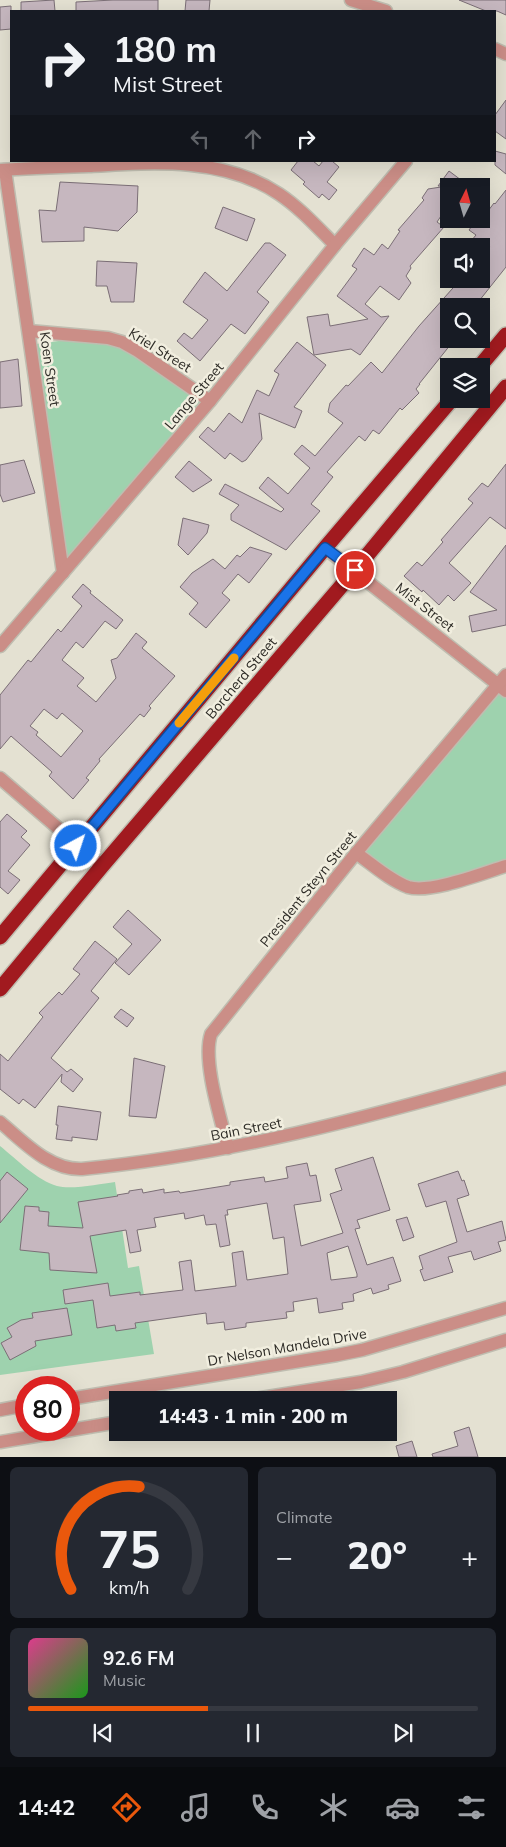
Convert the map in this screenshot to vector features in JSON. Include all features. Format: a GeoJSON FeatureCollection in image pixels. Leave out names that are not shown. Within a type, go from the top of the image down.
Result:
{"type":"FeatureCollection","features":[{"type":"Feature","properties":{"kind":"highway"},"geometry":{"type":"LineString","coordinates":[[487,358],[506,335]]}},
{"type":"Feature","properties":{"kind":"highway","name":"Borcherd Street"},"geometry":{"type":"LineString","coordinates":[[0,989],[102,866],[355,570],[506,387]]}},
{"type":"Feature","properties":{"kind":"highway","name":"Borcherd Street"},"geometry":{"type":"LineString","coordinates":[[0,938],[325,548],[444,408]]}},
{"type":"Feature","properties":{"kind":"street"},"geometry":{"type":"LineString","coordinates":[[351,0],[383,10]]}},
{"type":"Feature","properties":{"kind":"street","name":"Lange Street"},"geometry":{"type":"LineString","coordinates":[[0,646],[210,401],[335,245],[405,162]]}},
{"type":"Feature","properties":{"kind":"street"},"geometry":{"type":"LineString","coordinates":[[2,170],[173,163],[205,166],[248,179],[278,193],[295,205],[335,245]]}},
{"type":"Feature","properties":{"kind":"street","name":"Koen Street"},"geometry":{"type":"LineString","coordinates":[[2,170],[29,331],[63,573]]}},
{"type":"Feature","properties":{"kind":"street","name":"Kriel Street"},"geometry":{"type":"LineString","coordinates":[[29,331],[108,338],[122,342],[210,401]]}},
{"type":"Feature","properties":{"kind":"street","name":"Mist Street"},"geometry":{"type":"LineString","coordinates":[[325,548],[504,683]]}},
{"type":"Feature","properties":{"kind":"street","name":"President Steyn Street"},"geometry":{"type":"LineString","coordinates":[[228,1148],[208,1063],[208,1046],[212,1034],[356,853],[504,683]]}},
{"type":"Feature","properties":{"kind":"street"},"geometry":{"type":"LineString","coordinates":[[0,778],[76,846],[102,866]]}},
{"type":"Feature","properties":{"kind":"street"},"geometry":{"type":"LineString","coordinates":[[356,853],[408,887],[418,888],[438,886],[506,866]]}},
{"type":"Feature","properties":{"kind":"street","name":"Bain Street"},"geometry":{"type":"LineString","coordinates":[[0,1122],[48,1160],[67,1169],[96,1167],[228,1148],[306,1132],[395,1110],[506,1078]]}},
{"type":"Feature","properties":{"kind":"street","name":"Dr Nelson Mandela Drive"},"geometry":{"type":"LineString","coordinates":[[80,1397],[302,1362],[345,1353],[506,1308]]}},
{"type":"Feature","properties":{"kind":"street"},"geometry":{"type":"LineString","coordinates":[[305,1391],[362,1382],[403,1372],[506,1340]]}},
{"type":"Feature","properties":{"kind":"street"},"geometry":{"type":"LineString","coordinates":[[0,1410],[15,1408]]}},
{"type":"Feature","properties":{"kind":"street"},"geometry":{"type":"LineString","coordinates":[[0,1442],[109,1424]]}},
{"type":"Feature","properties":{"kind":"green space"},"geometry":{"type":"Polygon","coordinates":[[[103,335],[203,401],[64,568],[29,345],[103,335]]]}},
{"type":"Feature","properties":{"kind":"green space"},"geometry":{"type":"Polygon","coordinates":[[[497,689],[506,697],[506,867],[413,891],[362,850],[497,689]]]}},
{"type":"Feature","properties":{"kind":"green space"},"geometry":{"type":"Polygon","coordinates":[[[0,1146],[42,1179],[57,1186],[78,1187],[115,1182],[128,1268],[139,1266],[154,1354],[0,1375],[0,1146]]]}},
{"type":"Feature","properties":{"kind":"building"},"geometry":{"type":"Polygon","coordinates":[[[54,0],[55,10],[21,10],[21,2],[54,0]]]}},
{"type":"Feature","properties":{"kind":"building"},"geometry":{"type":"Polygon","coordinates":[[[158,0],[158,10],[76,10],[76,2],[158,0]]]}},
{"type":"Feature","properties":{"kind":"building"},"geometry":{"type":"Polygon","coordinates":[[[186,0],[210,0],[209,10],[185,10],[186,0]]]}},
{"type":"Feature","properties":{"kind":"building"},"geometry":{"type":"Polygon","coordinates":[[[459,0],[506,0],[506,15],[496,10],[484,10],[459,0]]]}},
{"type":"Feature","properties":{"kind":"building"},"geometry":{"type":"Polygon","coordinates":[[[11,6],[10,29],[0,30],[0,7],[11,6]]]}},
{"type":"Feature","properties":{"kind":"building"},"geometry":{"type":"Polygon","coordinates":[[[506,100],[506,139],[496,132],[496,114],[506,100]]]}},
{"type":"Feature","properties":{"kind":"building"},"geometry":{"type":"Polygon","coordinates":[[[496,151],[506,154],[506,174],[495,165],[496,151]]]}},
{"type":"Feature","properties":{"kind":"building"},"geometry":{"type":"Polygon","coordinates":[[[297,162],[314,162],[319,166],[322,162],[333,162],[339,167],[327,182],[337,190],[329,200],[322,194],[319,198],[291,170],[297,162]]]}},
{"type":"Feature","properties":{"kind":"building"},"geometry":{"type":"Polygon","coordinates":[[[449,171],[458,178],[444,178],[449,171]]]}},
{"type":"Feature","properties":{"kind":"building"},"geometry":{"type":"Polygon","coordinates":[[[60,182],[138,186],[137,212],[118,231],[84,227],[84,241],[42,242],[39,210],[56,211],[60,182]]]}},
{"type":"Feature","properties":{"kind":"building"},"geometry":{"type":"Polygon","coordinates":[[[440,187],[440,218],[437,222],[440,224],[440,228],[443,228],[410,266],[411,268],[406,276],[411,283],[399,300],[380,286],[365,304],[381,317],[389,316],[360,355],[351,349],[314,355],[307,317],[328,314],[330,326],[368,319],[337,296],[357,269],[352,266],[364,248],[374,255],[382,244],[388,249],[400,231],[398,230],[424,200],[422,198],[428,189],[440,187]]]}},
{"type":"Feature","properties":{"kind":"building"},"geometry":{"type":"Polygon","coordinates":[[[506,190],[506,267],[490,287],[490,238],[474,238],[476,235],[469,230],[470,228],[490,228],[490,208],[506,190]]]}},
{"type":"Feature","properties":{"kind":"building"},"geometry":{"type":"Polygon","coordinates":[[[223,207],[255,219],[247,241],[215,228],[223,207]]]}},
{"type":"Feature","properties":{"kind":"building"},"geometry":{"type":"Polygon","coordinates":[[[265,243],[270,243],[286,255],[257,292],[269,302],[245,334],[231,324],[200,361],[177,341],[184,333],[192,339],[208,320],[183,302],[205,272],[227,291],[265,243]]]}},
{"type":"Feature","properties":{"kind":"building"},"geometry":{"type":"Polygon","coordinates":[[[97,261],[137,263],[134,302],[111,302],[107,286],[96,286],[97,261]]]}},
{"type":"Feature","properties":{"kind":"building"},"geometry":{"type":"Polygon","coordinates":[[[453,288],[489,288],[481,298],[444,298],[453,288]]]}},
{"type":"Feature","properties":{"kind":"building"},"geometry":{"type":"Polygon","coordinates":[[[440,302],[440,348],[448,348],[419,384],[416,389],[419,393],[402,410],[400,408],[379,434],[373,430],[365,441],[359,436],[327,472],[333,477],[311,504],[320,511],[286,550],[231,520],[231,514],[239,505],[219,494],[225,484],[281,512],[284,509],[259,488],[268,477],[288,494],[310,468],[294,454],[302,445],[315,456],[343,423],[328,412],[330,403],[371,362],[382,373],[440,302]]]}},
{"type":"Feature","properties":{"kind":"building"},"geometry":{"type":"Polygon","coordinates":[[[297,342],[326,365],[294,407],[302,411],[295,428],[259,413],[262,439],[246,460],[242,462],[230,453],[225,459],[199,437],[208,427],[214,432],[229,413],[242,423],[257,390],[269,396],[279,374],[274,371],[297,342]]]}},
{"type":"Feature","properties":{"kind":"building"},"geometry":{"type":"Polygon","coordinates":[[[18,359],[22,406],[0,408],[0,362],[18,359]]]}},
{"type":"Feature","properties":{"kind":"building"},"geometry":{"type":"Polygon","coordinates":[[[24,460],[35,493],[3,502],[0,494],[0,465],[24,460]]]}},
{"type":"Feature","properties":{"kind":"building"},"geometry":{"type":"Polygon","coordinates":[[[189,461],[212,480],[193,492],[175,477],[189,461]]]}},
{"type":"Feature","properties":{"kind":"building"},"geometry":{"type":"Polygon","coordinates":[[[506,464],[506,529],[490,517],[449,563],[471,583],[454,601],[448,595],[439,605],[404,576],[417,562],[422,566],[443,542],[441,540],[473,503],[468,499],[482,483],[488,487],[506,464]]]}},
{"type":"Feature","properties":{"kind":"building"},"geometry":{"type":"Polygon","coordinates":[[[183,518],[209,525],[207,533],[188,555],[178,545],[183,518]]]}},
{"type":"Feature","properties":{"kind":"building"},"geometry":{"type":"Polygon","coordinates":[[[506,545],[506,625],[472,632],[469,616],[497,610],[470,592],[506,545]]]}},
{"type":"Feature","properties":{"kind":"building"},"geometry":{"type":"Polygon","coordinates":[[[250,547],[272,554],[249,583],[238,574],[222,593],[230,600],[206,628],[189,614],[198,603],[180,587],[192,573],[213,559],[225,569],[237,555],[240,557],[250,547]]]}},
{"type":"Feature","properties":{"kind":"building"},"geometry":{"type":"Polygon","coordinates":[[[83,584],[91,591],[90,593],[123,620],[116,629],[105,621],[83,648],[76,642],[62,660],[84,678],[77,686],[96,702],[116,678],[111,660],[117,658],[136,633],[147,642],[142,648],[175,676],[149,706],[151,708],[144,717],[140,714],[99,759],[100,761],[86,778],[89,780],[73,799],[49,776],[52,772],[11,736],[0,749],[0,695],[28,660],[31,662],[58,629],[61,632],[82,606],[72,597],[83,584]],[[44,709],[30,726],[38,732],[36,735],[61,757],[83,731],[62,713],[57,719],[44,709]]]}},
{"type":"Feature","properties":{"kind":"building"},"geometry":{"type":"Polygon","coordinates":[[[7,814],[27,831],[21,837],[30,845],[8,871],[20,880],[8,894],[0,887],[0,822],[7,814]]]}},
{"type":"Feature","properties":{"kind":"building"},"geometry":{"type":"Polygon","coordinates":[[[128,910],[161,940],[129,975],[115,963],[132,944],[113,927],[128,910]]]}},
{"type":"Feature","properties":{"kind":"building"},"geometry":{"type":"Polygon","coordinates":[[[95,941],[117,959],[91,991],[99,998],[51,1058],[67,1072],[71,1069],[83,1079],[73,1092],[61,1082],[62,1074],[35,1108],[23,1099],[19,1104],[0,1089],[0,1054],[8,1061],[43,1017],[39,1013],[59,992],[62,995],[80,974],[73,969],[95,941]]]}},
{"type":"Feature","properties":{"kind":"building"},"geometry":{"type":"Polygon","coordinates":[[[121,1009],[134,1018],[127,1027],[114,1017],[121,1009]]]}},
{"type":"Feature","properties":{"kind":"building"},"geometry":{"type":"Polygon","coordinates":[[[134,1058],[165,1066],[156,1118],[129,1116],[134,1058]]]}},
{"type":"Feature","properties":{"kind":"building"},"geometry":{"type":"Polygon","coordinates":[[[58,1106],[101,1112],[97,1140],[72,1137],[72,1141],[56,1139],[58,1106]]]}},
{"type":"Feature","properties":{"kind":"building"},"geometry":{"type":"Polygon","coordinates":[[[373,1157],[390,1210],[357,1220],[360,1228],[355,1229],[367,1265],[393,1257],[401,1281],[388,1285],[389,1289],[373,1294],[371,1288],[353,1294],[354,1301],[342,1303],[343,1309],[319,1313],[317,1298],[293,1302],[294,1311],[286,1312],[287,1318],[246,1323],[246,1327],[225,1330],[224,1322],[207,1324],[206,1313],[135,1323],[136,1328],[116,1331],[115,1325],[97,1328],[93,1300],[65,1304],[63,1290],[108,1283],[110,1296],[140,1292],[140,1295],[183,1290],[179,1262],[191,1260],[195,1291],[236,1286],[232,1253],[243,1251],[247,1280],[288,1274],[284,1237],[273,1239],[267,1203],[227,1210],[228,1215],[225,1215],[230,1245],[220,1247],[216,1224],[206,1225],[204,1215],[185,1219],[184,1213],[154,1218],[156,1227],[137,1230],[141,1251],[130,1253],[126,1230],[90,1236],[97,1273],[50,1270],[49,1253],[20,1250],[25,1206],[39,1207],[39,1211],[49,1212],[48,1226],[83,1228],[78,1202],[118,1196],[129,1193],[129,1191],[142,1189],[143,1193],[164,1189],[164,1193],[179,1191],[180,1193],[264,1177],[265,1182],[288,1178],[286,1167],[307,1163],[310,1176],[316,1175],[321,1201],[294,1205],[301,1246],[343,1233],[330,1194],[342,1190],[335,1169],[373,1157]],[[348,1246],[327,1253],[331,1280],[357,1277],[348,1246]]]}},
{"type":"Feature","properties":{"kind":"building"},"geometry":{"type":"Polygon","coordinates":[[[458,1171],[462,1181],[464,1180],[469,1195],[457,1199],[467,1232],[502,1221],[506,1240],[498,1242],[501,1251],[474,1260],[471,1251],[448,1257],[453,1272],[424,1281],[420,1270],[423,1269],[419,1256],[457,1242],[446,1201],[426,1207],[418,1184],[458,1171]]]}},
{"type":"Feature","properties":{"kind":"building"},"geometry":{"type":"Polygon","coordinates":[[[7,1172],[28,1189],[0,1223],[0,1181],[7,1172]]]}},
{"type":"Feature","properties":{"kind":"building"},"geometry":{"type":"Polygon","coordinates":[[[407,1217],[414,1237],[403,1241],[396,1220],[407,1217]]]}},
{"type":"Feature","properties":{"kind":"building"},"geometry":{"type":"Polygon","coordinates":[[[67,1308],[72,1335],[35,1341],[36,1346],[10,1360],[1,1343],[12,1337],[7,1328],[21,1320],[33,1318],[32,1313],[67,1308]]]}},
{"type":"Feature","properties":{"kind":"building"},"geometry":{"type":"Polygon","coordinates":[[[469,1427],[478,1457],[433,1457],[432,1454],[458,1446],[454,1432],[469,1427]]]}},
{"type":"Feature","properties":{"kind":"building"},"geometry":{"type":"Polygon","coordinates":[[[412,1441],[417,1457],[399,1457],[396,1446],[412,1441]]]}},
{"type":"Feature","properties":{"kind":"slow traffic"},"geometry":{"type":"LineString","coordinates":[[179,723],[234,658]]}},
{"type":"Feature","properties":{"kind":"route"},"geometry":{"type":"LineString","coordinates":[[76,846],[325,548],[355,570]]}}]}
